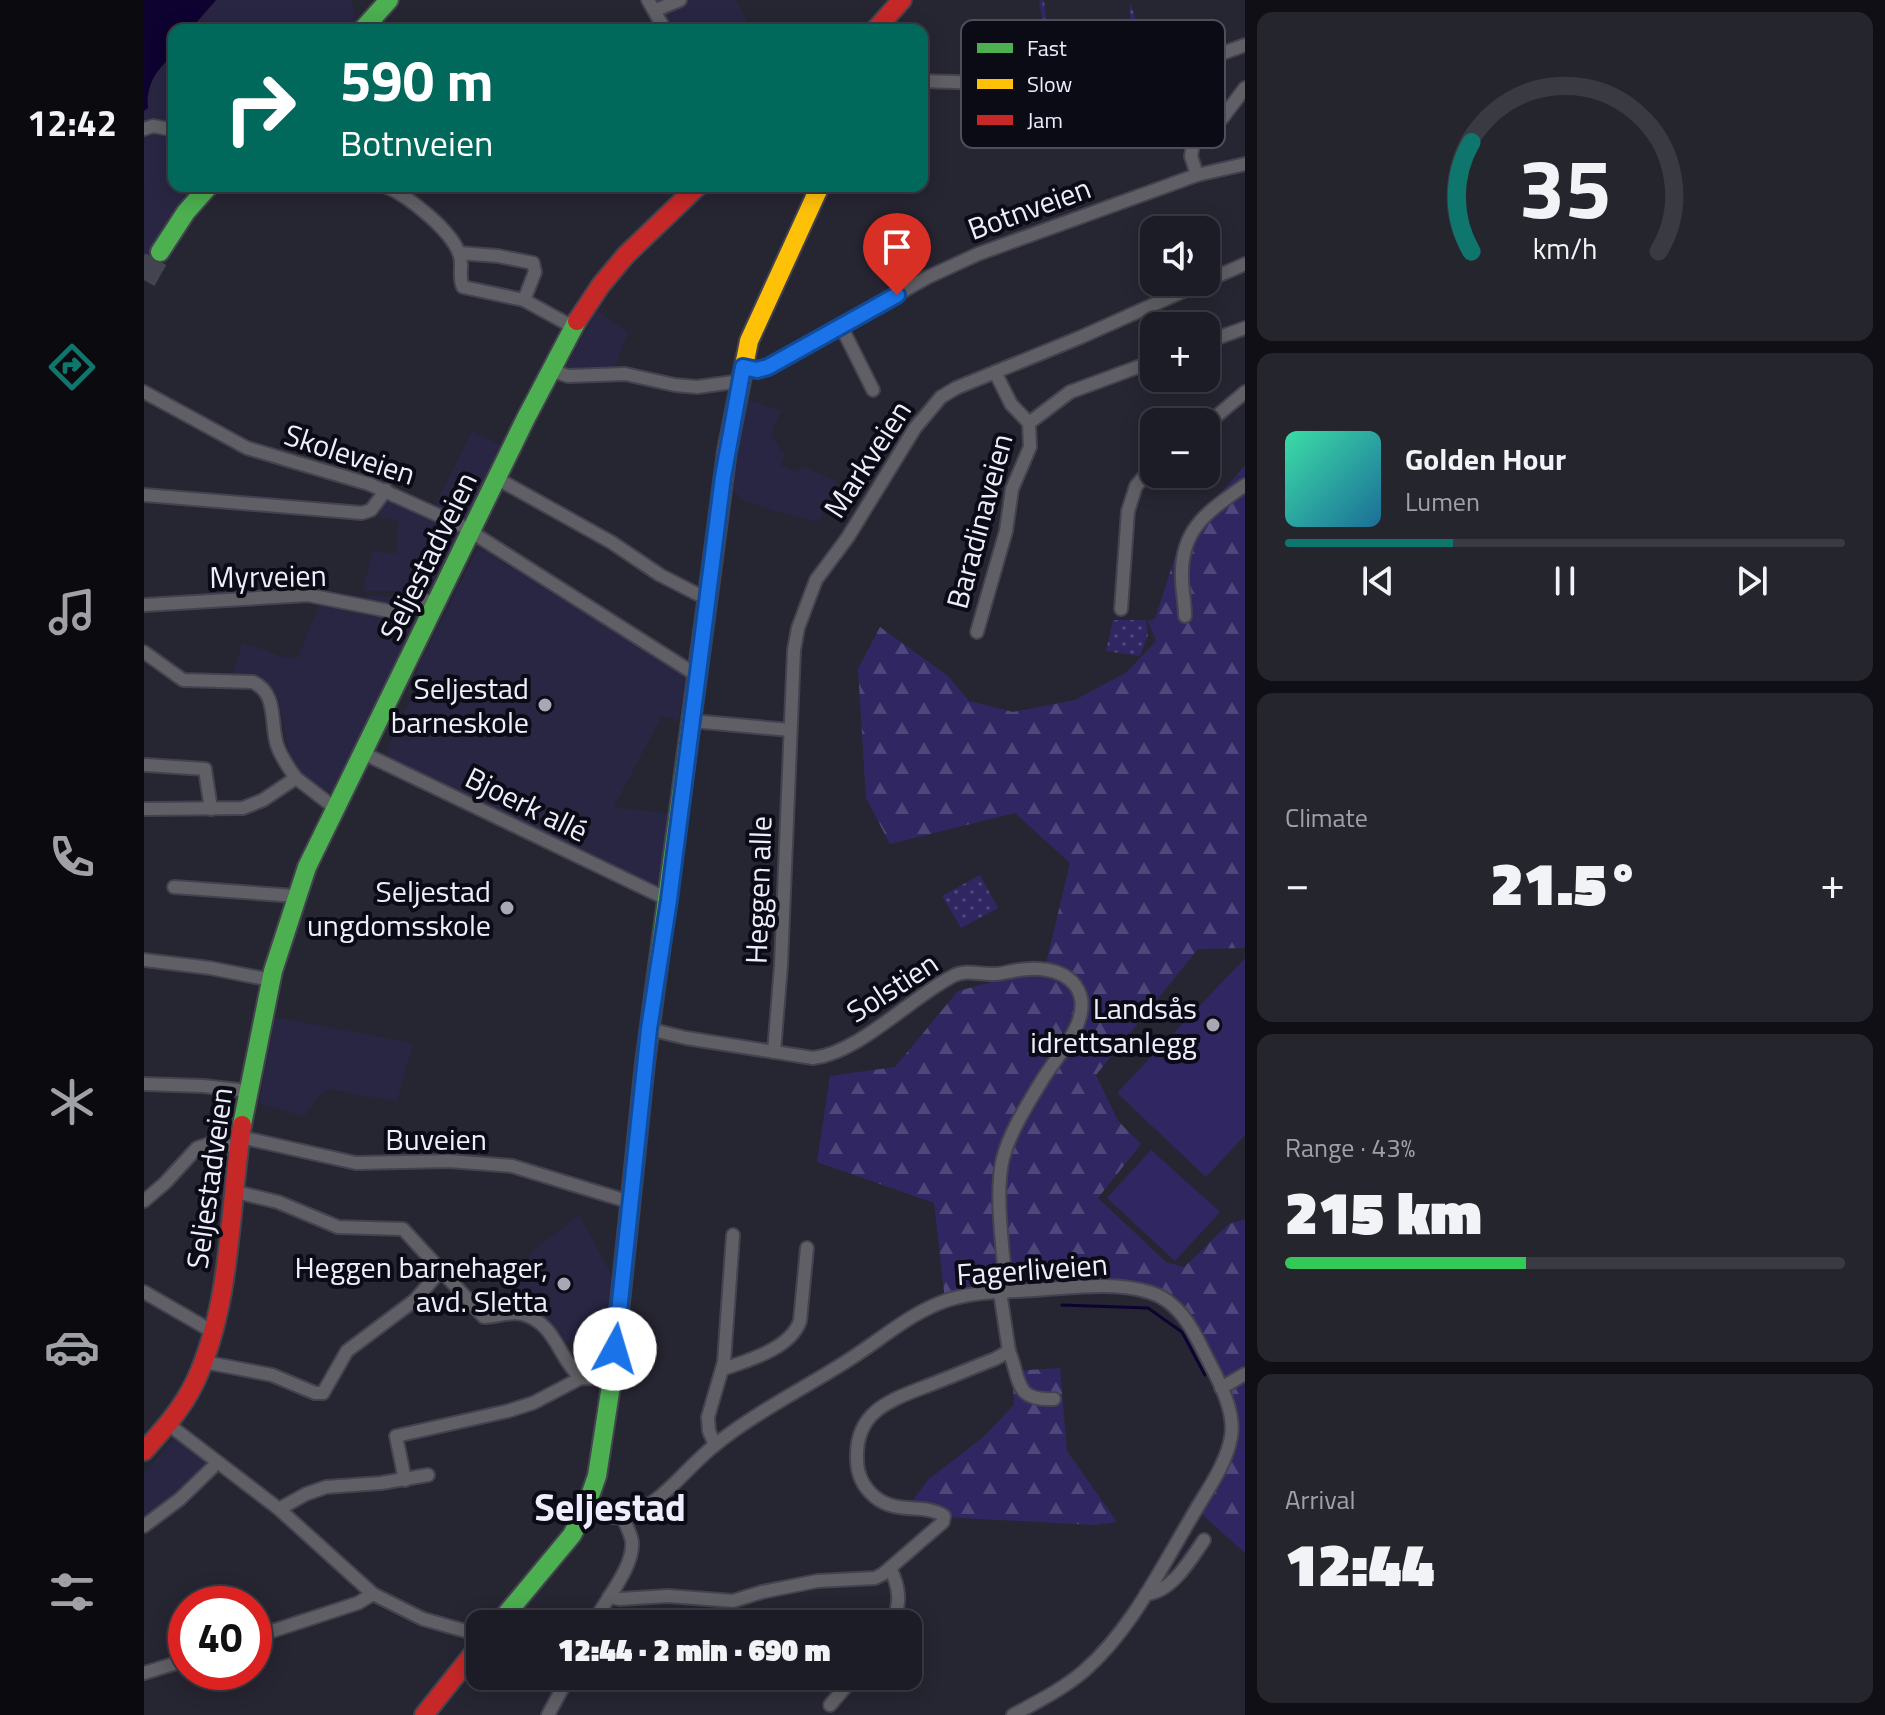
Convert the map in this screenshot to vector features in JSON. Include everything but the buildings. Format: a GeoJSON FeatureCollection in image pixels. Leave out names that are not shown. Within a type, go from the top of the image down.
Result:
{"type":"FeatureCollection","features":[{"type":"Feature","properties":{"kind":"main road"},"geometry":{"type":"LineString","coordinates":[[367,24],[389,0]]}},
{"type":"Feature","properties":{"kind":"main road"},"geometry":{"type":"LineString","coordinates":[[880,24],[902,0]]}},
{"type":"Feature","properties":{"kind":"main road"},"geometry":{"type":"LineString","coordinates":[[160,252],[186,212],[204,192]]}},
{"type":"Feature","properties":{"kind":"main road","name":"Seljestadveien"},"geometry":{"type":"LineString","coordinates":[[144,1451],[168,1424],[204,1362],[215,1333],[248,1091],[271,980],[295,896],[496,478],[573,327],[621,262],[692,192]]}},
{"type":"Feature","properties":{"kind":"main road"},"geometry":{"type":"LineString","coordinates":[[510,1610],[564,1546],[585,1510],[603,1449],[649,1029],[669,900],[727,451],[742,374],[756,324],[817,192]]}},
{"type":"Feature","properties":{"kind":"main road"},"geometry":{"type":"LineString","coordinates":[[424,1715],[466,1662]]}},
{"type":"Feature","properties":{"kind":"street"},"geometry":{"type":"LineString","coordinates":[[662,24],[652,5],[680,0]]}},
{"type":"Feature","properties":{"kind":"street"},"geometry":{"type":"LineString","coordinates":[[1225,51],[1245,45]]}},
{"type":"Feature","properties":{"kind":"street"},"geometry":{"type":"LineString","coordinates":[[928,81],[961,82]]}},
{"type":"Feature","properties":{"kind":"street"},"geometry":{"type":"LineString","coordinates":[[1225,114],[1245,88]]}},
{"type":"Feature","properties":{"kind":"street"},"geometry":{"type":"LineString","coordinates":[[144,129],[153,126],[168,129]]}},
{"type":"Feature","properties":{"kind":"street"},"geometry":{"type":"LineString","coordinates":[[1192,148],[1191,156],[1197,175]]}},
{"type":"Feature","properties":{"kind":"street","name":"Botnveien"},"geometry":{"type":"LineString","coordinates":[[550,370],[568,376],[625,374],[663,383],[709,387],[762,370],[928,277],[978,254],[1197,175],[1245,164]]}},
{"type":"Feature","properties":{"kind":"street"},"geometry":{"type":"LineString","coordinates":[[395,192],[414,204],[444,232],[459,253],[463,287],[524,300],[573,327]]}},
{"type":"Feature","properties":{"kind":"street"},"geometry":{"type":"LineString","coordinates":[[459,253],[533,263],[535,272],[524,300]]}},
{"type":"Feature","properties":{"kind":"street","name":"Markveien"},"geometry":{"type":"LineString","coordinates":[[1220,275],[1245,264]]}},
{"type":"Feature","properties":{"kind":"street","name":"Markveien"},"geometry":{"type":"LineString","coordinates":[[790,730],[794,650],[810,590],[848,537],[915,428],[934,404],[956,388],[1172,296]]}},
{"type":"Feature","properties":{"kind":"street"},"geometry":{"type":"LineString","coordinates":[[841,326],[873,390]]}},
{"type":"Feature","properties":{"kind":"street"},"geometry":{"type":"LineString","coordinates":[[1220,337],[1245,328]]}},
{"type":"Feature","properties":{"kind":"street"},"geometry":{"type":"LineString","coordinates":[[995,372],[1011,404],[1029,423],[1070,392],[1140,366]]}},
{"type":"Feature","properties":{"kind":"street","name":"Skoleveien"},"geometry":{"type":"LineString","coordinates":[[144,392],[247,448],[386,490],[417,503],[470,532],[698,676]]}},
{"type":"Feature","properties":{"kind":"street"},"geometry":{"type":"LineString","coordinates":[[1220,413],[1245,392]]}},
{"type":"Feature","properties":{"kind":"street","name":"Baradinaveien"},"geometry":{"type":"LineString","coordinates":[[977,632],[1006,531],[1012,489],[1030,447],[1029,423]]}},
{"type":"Feature","properties":{"kind":"street"},"geometry":{"type":"LineString","coordinates":[[496,478],[611,542],[660,575],[707,599]]}},
{"type":"Feature","properties":{"kind":"street"},"geometry":{"type":"LineString","coordinates":[[1121,609],[1128,511],[1140,481]]}},
{"type":"Feature","properties":{"kind":"street"},"geometry":{"type":"LineString","coordinates":[[1185,616],[1182,572],[1191,532],[1202,518],[1245,485]]}},
{"type":"Feature","properties":{"kind":"street"},"geometry":{"type":"LineString","coordinates":[[144,495],[362,513],[371,510],[386,490]]}},
{"type":"Feature","properties":{"kind":"street","name":"Myrveien"},"geometry":{"type":"LineString","coordinates":[[144,605],[308,595],[399,613],[421,602],[436,604]]}},
{"type":"Feature","properties":{"kind":"street"},"geometry":{"type":"LineString","coordinates":[[144,652],[183,680],[253,682],[261,687],[270,699],[275,740],[281,756],[296,778],[335,808]]}},
{"type":"Feature","properties":{"kind":"street"},"geometry":{"type":"LineString","coordinates":[[692,721],[790,730]]}},
{"type":"Feature","properties":{"kind":"street","name":"Heggen alle"},"geometry":{"type":"LineString","coordinates":[[774,1052],[781,965],[790,730]]}},
{"type":"Feature","properties":{"kind":"street","name":"Bjoerk allé"},"geometry":{"type":"LineString","coordinates":[[363,753],[669,900]]}},
{"type":"Feature","properties":{"kind":"street"},"geometry":{"type":"LineString","coordinates":[[146,765],[205,769],[211,809]]}},
{"type":"Feature","properties":{"kind":"street"},"geometry":{"type":"LineString","coordinates":[[145,809],[243,808],[296,778]]}},
{"type":"Feature","properties":{"kind":"street"},"geometry":{"type":"LineString","coordinates":[[174,887],[295,896]]}},
{"type":"Feature","properties":{"kind":"street"},"geometry":{"type":"LineString","coordinates":[[144,960],[271,980]]}},
{"type":"Feature","properties":{"kind":"street","name":"Solstien"},"geometry":{"type":"LineString","coordinates":[[649,1029],[686,1038],[813,1058],[833,1054],[959,974],[994,974],[1031,968],[1054,972],[1073,982],[1079,992],[1080,1017],[1041,1081],[1003,1159],[1003,1292]]}},
{"type":"Feature","properties":{"kind":"street"},"geometry":{"type":"LineString","coordinates":[[144,1084],[248,1091]]}},
{"type":"Feature","properties":{"kind":"street","name":"Buveien"},"geometry":{"type":"LineString","coordinates":[[144,1201],[197,1148],[215,1142],[240,1142],[356,1163],[459,1162],[512,1166],[630,1202]]}},
{"type":"Feature","properties":{"kind":"street"},"geometry":{"type":"LineString","coordinates":[[232,1191],[278,1202],[338,1227],[403,1229],[484,1317],[523,1314],[546,1327],[558,1342],[570,1367],[581,1378]]}},
{"type":"Feature","properties":{"kind":"street"},"geometry":{"type":"LineString","coordinates":[[715,1445],[709,1431],[708,1417],[723,1369],[733,1235]]}},
{"type":"Feature","properties":{"kind":"street"},"geometry":{"type":"LineString","coordinates":[[723,1369],[778,1345],[796,1330],[800,1321],[807,1248]]}},
{"type":"Feature","properties":{"kind":"street"},"geometry":{"type":"LineString","coordinates":[[204,1362],[272,1375],[315,1393],[323,1393],[347,1351],[415,1300],[441,1270]]}},
{"type":"Feature","properties":{"kind":"street","name":"Fagerliveien"},"geometry":{"type":"LineString","coordinates":[[623,1518],[657,1500],[715,1445],[758,1415],[930,1307],[965,1296],[1101,1286],[1150,1292],[1168,1301],[1184,1316],[1227,1404],[1231,1435],[1223,1460],[1126,1624],[1085,1670],[1064,1686],[1013,1715]]}},
{"type":"Feature","properties":{"kind":"street"},"geometry":{"type":"LineString","coordinates":[[144,1292],[215,1333]]}},
{"type":"Feature","properties":{"kind":"street"},"geometry":{"type":"LineString","coordinates":[[1003,1292],[1009,1351],[1017,1381],[1026,1395],[1032,1398],[1054,1399]]}},
{"type":"Feature","properties":{"kind":"street"},"geometry":{"type":"LineString","coordinates":[[609,1597],[668,1596],[733,1601],[817,1581],[864,1581],[875,1578],[943,1522],[944,1516],[938,1512],[893,1507],[874,1496],[860,1477],[857,1441],[871,1416],[888,1401],[1009,1351]]}},
{"type":"Feature","properties":{"kind":"street"},"geometry":{"type":"LineString","coordinates":[[1221,1388],[1245,1374]]}},
{"type":"Feature","properties":{"kind":"street"},"geometry":{"type":"LineString","coordinates":[[405,1480],[396,1436],[508,1411],[533,1403],[581,1378],[612,1379]]}},
{"type":"Feature","properties":{"kind":"street"},"geometry":{"type":"LineString","coordinates":[[168,1424],[279,1509],[373,1594],[423,1619],[466,1631]]}},
{"type":"Feature","properties":{"kind":"street"},"geometry":{"type":"LineString","coordinates":[[144,1526],[180,1499],[212,1468]]}},
{"type":"Feature","properties":{"kind":"street"},"geometry":{"type":"LineString","coordinates":[[279,1509],[316,1489],[428,1475]]}},
{"type":"Feature","properties":{"kind":"street"},"geometry":{"type":"LineString","coordinates":[[585,1510],[623,1518],[632,1542],[626,1567],[601,1610]]}},
{"type":"Feature","properties":{"kind":"street","name":"Fagerliveien"},"geometry":{"type":"LineString","coordinates":[[1146,1594],[1160,1590],[1173,1579],[1204,1540]]}},
{"type":"Feature","properties":{"kind":"street"},"geometry":{"type":"LineString","coordinates":[[890,1568],[899,1590],[896,1610]]}},
{"type":"Feature","properties":{"kind":"street"},"geometry":{"type":"LineString","coordinates":[[272,1631],[358,1603],[373,1594]]}},
{"type":"Feature","properties":{"kind":"street"},"geometry":{"type":"LineString","coordinates":[[144,1673],[168,1666]]}},
{"type":"Feature","properties":{"kind":"street"},"geometry":{"type":"LineString","coordinates":[[548,1715],[561,1690]]}},
{"type":"Feature","properties":{"kind":"street"},"geometry":{"type":"LineString","coordinates":[[830,1705],[843,1690]]}},
{"type":"Feature","properties":{"kind":"shaded area"},"geometry":{"type":"Polygon","coordinates":[[[144,0],[216,0],[195,24],[168,24],[168,60],[154,78],[148,108],[144,111],[144,0]]]}},
{"type":"Feature","properties":{"kind":"shaded area"},"geometry":{"type":"Polygon","coordinates":[[[216,0],[351,0],[357,24],[195,24],[216,0]]]}},
{"type":"Feature","properties":{"kind":"shaded area"},"geometry":{"type":"Polygon","coordinates":[[[655,0],[736,0],[749,24],[669,24],[655,0]]]}},
{"type":"Feature","properties":{"kind":"shaded area"},"geometry":{"type":"Polygon","coordinates":[[[168,60],[168,192],[207,192],[160,256],[144,284],[144,111],[148,108],[154,73],[168,60]]]}},
{"type":"Feature","properties":{"kind":"shaded area"},"geometry":{"type":"Polygon","coordinates":[[[597,310],[628,333],[613,370],[571,373],[566,367],[597,310]]]}},
{"type":"Feature","properties":{"kind":"shaded area"},"geometry":{"type":"Polygon","coordinates":[[[746,399],[781,411],[771,435],[785,455],[781,465],[798,472],[801,466],[837,481],[819,522],[743,500],[731,489],[734,455],[746,399]]]}},
{"type":"Feature","properties":{"kind":"shaded area"},"geometry":{"type":"Polygon","coordinates":[[[472,431],[503,446],[474,503],[476,505],[469,517],[461,519],[434,508],[472,431]]]}},
{"type":"Feature","properties":{"kind":"shaded area"},"geometry":{"type":"Polygon","coordinates":[[[391,500],[451,527],[458,536],[430,592],[363,591],[372,552],[397,553],[398,520],[379,518],[381,506],[391,500]]]}},
{"type":"Feature","properties":{"kind":"shaded area","name":"Seljestad barneskole"},"geometry":{"type":"Polygon","coordinates":[[[481,549],[681,672],[685,678],[679,721],[662,716],[614,807],[673,814],[663,886],[651,888],[392,761],[387,755],[389,744],[414,693],[417,669],[476,552],[481,549]]]}},
{"type":"Feature","properties":{"kind":"shaded area"},"geometry":{"type":"Polygon","coordinates":[[[322,597],[415,598],[426,604],[404,640],[388,688],[333,793],[322,790],[304,777],[291,760],[278,699],[269,684],[259,679],[232,679],[242,642],[286,658],[299,655],[322,597]]]}},
{"type":"Feature","properties":{"kind":"shaded area"},"geometry":{"type":"Polygon","coordinates":[[[275,1017],[413,1043],[397,1102],[329,1089],[320,1095],[304,1117],[259,1103],[275,1017]]]}},
{"type":"Feature","properties":{"kind":"shaded area","name":"Heggen barnehager, avd. Sletta"},"geometry":{"type":"Polygon","coordinates":[[[579,1215],[613,1277],[607,1331],[567,1342],[551,1323],[513,1298],[531,1252],[579,1215]]]}},
{"type":"Feature","properties":{"kind":"shaded area"},"geometry":{"type":"Polygon","coordinates":[[[177,1436],[217,1468],[175,1511],[144,1534],[144,1473],[177,1436]]]}},
{"type":"Feature","properties":{"kind":"green space"},"geometry":{"type":"Polygon","coordinates":[[[1044,0],[1046,20],[1043,20],[1039,2],[1044,0]]]}},
{"type":"Feature","properties":{"kind":"green space"},"geometry":{"type":"Polygon","coordinates":[[[1130,2],[1136,20],[1130,20],[1130,2]]]}},
{"type":"Feature","properties":{"kind":"green space"},"geometry":{"type":"Polygon","coordinates":[[[1245,466],[1245,948],[1198,949],[1096,1075],[1118,1121],[1141,1144],[1098,1198],[1166,1262],[1184,1267],[1229,1224],[1245,1219],[1245,1553],[1196,1509],[1234,1433],[1199,1340],[1166,1300],[1142,1291],[1096,1290],[1090,1295],[1084,1290],[945,1300],[934,1203],[817,1162],[830,1076],[895,1067],[958,991],[1045,968],[1070,863],[1015,813],[890,844],[866,798],[858,669],[880,627],[948,676],[969,701],[1013,712],[1075,700],[1127,672],[1156,641],[1148,621],[1155,619],[1182,535],[1245,466]]]}},
{"type":"Feature","properties":{"kind":"green space"},"geometry":{"type":"Polygon","coordinates":[[[1113,620],[1146,620],[1148,635],[1140,656],[1106,651],[1113,620]]]}},
{"type":"Feature","properties":{"kind":"green space"},"geometry":{"type":"Polygon","coordinates":[[[980,875],[998,908],[961,928],[942,896],[980,875]]]}},
{"type":"Feature","properties":{"kind":"green space","name":"Landsås idrettsanlegg"},"geometry":{"type":"Polygon","coordinates":[[[1245,958],[1245,1135],[1206,1177],[1117,1093],[1245,958]]]}},
{"type":"Feature","properties":{"kind":"green space"},"geometry":{"type":"Polygon","coordinates":[[[1151,1150],[1220,1212],[1175,1261],[1107,1198],[1151,1150]]]}},
{"type":"Feature","properties":{"kind":"green space"},"geometry":{"type":"Polygon","coordinates":[[[1060,1368],[1067,1451],[1117,1522],[1094,1525],[945,1517],[908,1507],[928,1480],[982,1438],[1014,1405],[1012,1371],[1060,1368]]]}},
{"type":"Feature","properties":{"kind":"waterway"},"geometry":{"type":"LineString","coordinates":[[1062,1305],[1148,1308],[1182,1332],[1205,1375]]}},
{"type":"Feature","properties":{"kind":"tunnel"},"geometry":{"type":"LineString","coordinates":[[144,280],[160,252]]}},
{"type":"Feature","properties":{"kind":"traffic: fast"},"geometry":{"type":"LineString","coordinates":[[367,24],[389,0]]}},
{"type":"Feature","properties":{"kind":"traffic: fast"},"geometry":{"type":"LineString","coordinates":[[160,252],[186,212],[204,192]]}},
{"type":"Feature","properties":{"kind":"traffic: fast"},"geometry":{"type":"LineString","coordinates":[[242,1125],[273,971],[307,867],[526,418],[577,321]]}},
{"type":"Feature","properties":{"kind":"traffic: fast"},"geometry":{"type":"LineString","coordinates":[[510,1610],[572,1535],[597,1476],[612,1379],[645,1063],[713,558]]}},
{"type":"Feature","properties":{"kind":"traffic: slow"},"geometry":{"type":"LineString","coordinates":[[713,558],[727,451],[749,341],[817,192]]}},
{"type":"Feature","properties":{"kind":"traffic: jam"},"geometry":{"type":"LineString","coordinates":[[880,24],[902,0]]}},
{"type":"Feature","properties":{"kind":"traffic: jam"},"geometry":{"type":"LineString","coordinates":[[577,321],[626,255],[692,192]]}},
{"type":"Feature","properties":{"kind":"traffic: jam"},"geometry":{"type":"LineString","coordinates":[[144,1451],[184,1401],[207,1352],[228,1256],[242,1125]]}},
{"type":"Feature","properties":{"kind":"traffic: jam"},"geometry":{"type":"LineString","coordinates":[[424,1715],[466,1662]]}},
{"type":"Feature","properties":{"kind":"place","name":"Seljestad barneskole"},"geometry":{"type":"Point","coordinates":[545,705]}},
{"type":"Feature","properties":{"kind":"place","name":"Seljestad ungdomsskole"},"geometry":{"type":"Point","coordinates":[507,908]}},
{"type":"Feature","properties":{"kind":"place","name":"Landsås idrettsanlegg"},"geometry":{"type":"Point","coordinates":[1213,1025]}},
{"type":"Feature","properties":{"kind":"place","name":"Heggen barnehager, avd. Sletta"},"geometry":{"type":"Point","coordinates":[564,1284]}},
{"type":"Feature","properties":{"kind":"district","name":"Seljestad"},"geometry":{"type":"Point","coordinates":[610,1507]}},
{"type":"Feature","properties":{"kind":"route"},"geometry":{"type":"LineString","coordinates":[[615,1349],[649,1029],[669,900],[723,477],[743,367],[762,370],[897,295]]}}]}
